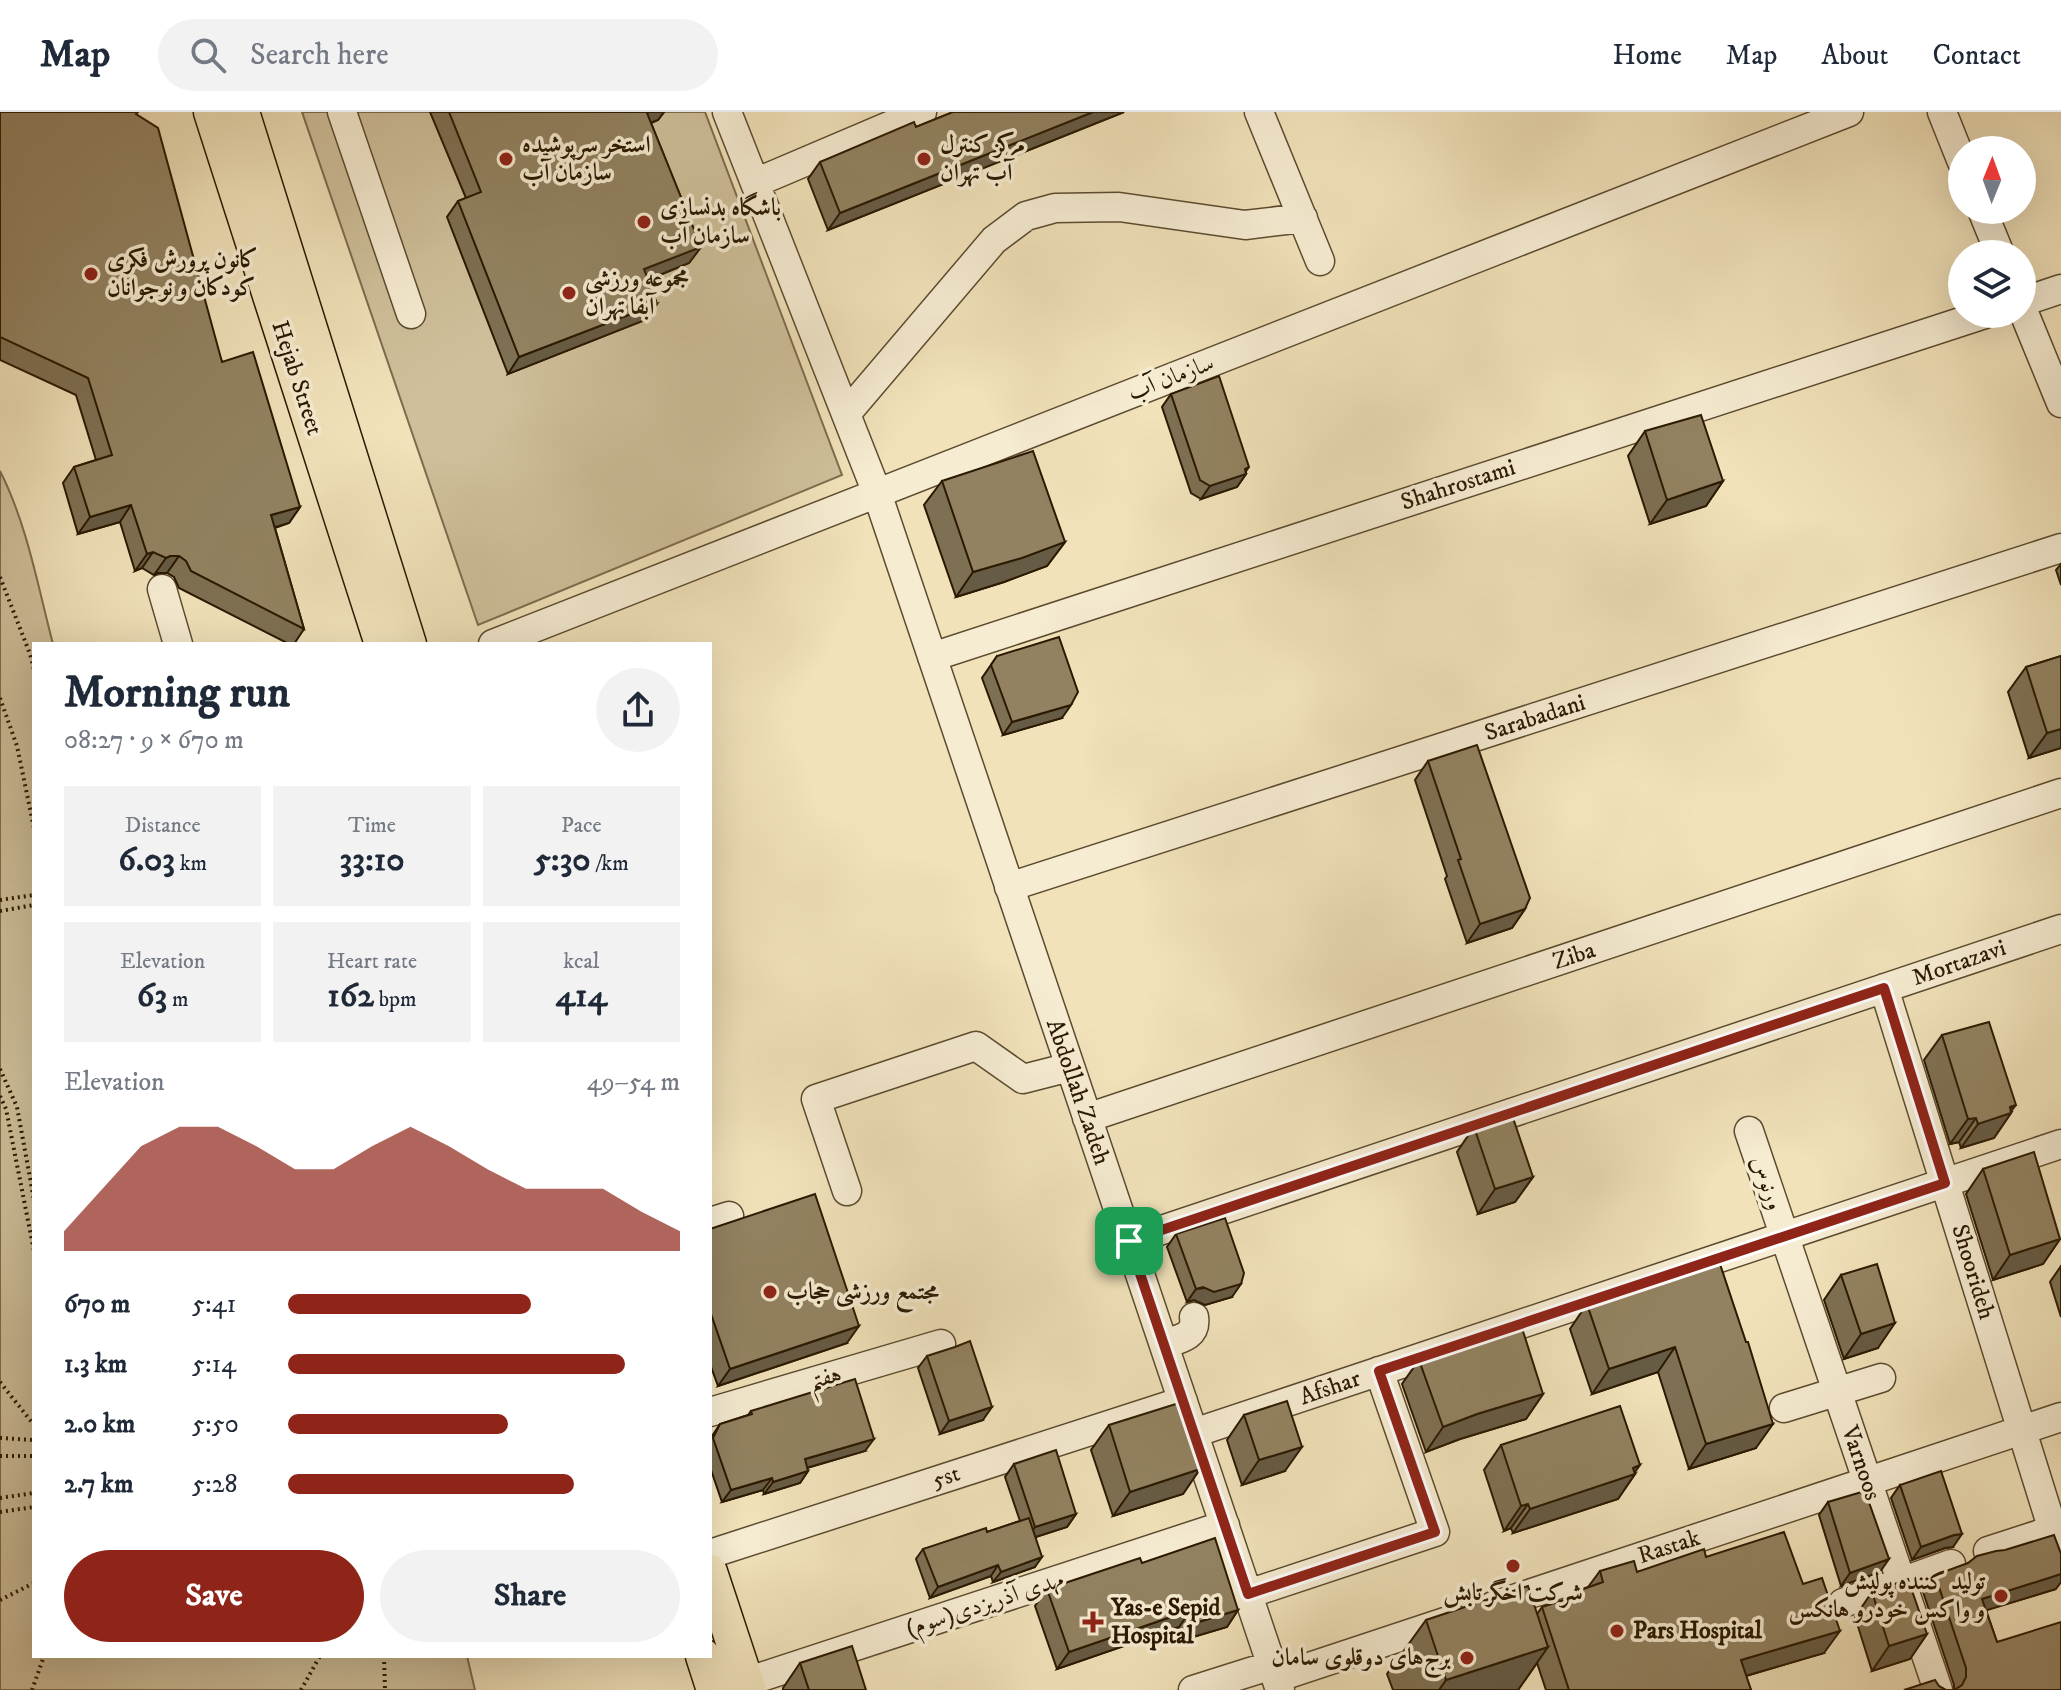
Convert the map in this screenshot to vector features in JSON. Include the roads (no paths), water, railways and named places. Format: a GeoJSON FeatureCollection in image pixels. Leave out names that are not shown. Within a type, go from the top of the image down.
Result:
{"type":"FeatureCollection","features":[{"type":"Feature","properties":{"kind":"main road","name":"Hejab Street"},"geometry":{"type":"LineString","coordinates":[[211,112],[381,642]]}},
{"type":"Feature","properties":{"kind":"main road","name":"Hejab Street"},"geometry":{"type":"LineString","coordinates":[[242,112],[408,642]]}},
{"type":"Feature","properties":{"kind":"main road"},"geometry":{"type":"LineString","coordinates":[[712,1582],[733,1688]]}},
{"type":"Feature","properties":{"kind":"main road"},"geometry":{"type":"LineString","coordinates":[[705,1658],[733,1688]]}},
{"type":"Feature","properties":{"kind":"street"},"geometry":{"type":"LineString","coordinates":[[342,112],[411,314]]}},
{"type":"Feature","properties":{"kind":"street","name":"Abdollah Zadeh"},"geometry":{"type":"LineString","coordinates":[[727,112],[877,493],[1276,1678]]}},
{"type":"Feature","properties":{"kind":"street"},"geometry":{"type":"LineString","coordinates":[[755,183],[922,112]]}},
{"type":"Feature","properties":{"kind":"street"},"geometry":{"type":"LineString","coordinates":[[1259,112],[1320,261]]}},
{"type":"Feature","properties":{"kind":"street","name":"سازمان آب"},"geometry":{"type":"LineString","coordinates":[[498,642],[1849,112]]}},
{"type":"Feature","properties":{"kind":"street"},"geometry":{"type":"LineString","coordinates":[[1942,112],[1952,136]]}},
{"type":"Feature","properties":{"kind":"street"},"geometry":{"type":"LineString","coordinates":[[846,414],[994,240],[1026,216],[1055,208],[1119,207],[1245,225],[1303,218]]}},
{"type":"Feature","properties":{"kind":"street"},"geometry":{"type":"LineString","coordinates":[[2036,297],[2061,289]]}},
{"type":"Feature","properties":{"kind":"street","name":"Shahrostami"},"geometry":{"type":"LineString","coordinates":[[932,657],[1948,326]]}},
{"type":"Feature","properties":{"kind":"street"},"geometry":{"type":"LineString","coordinates":[[2030,328],[2061,403]]}},
{"type":"Feature","properties":{"kind":"street","name":"Sarabadani"},"geometry":{"type":"LineString","coordinates":[[1009,887],[2061,548]]}},
{"type":"Feature","properties":{"kind":"street"},"geometry":{"type":"LineString","coordinates":[[162,589],[177,642]]}},
{"type":"Feature","properties":{"kind":"street","name":"Ziba"},"geometry":{"type":"LineString","coordinates":[[1087,1118],[2061,793]]}},
{"type":"Feature","properties":{"kind":"street","name":"Mortazavi"},"geometry":{"type":"LineString","coordinates":[[1129,1241],[1884,988],[2059,936]]}},
{"type":"Feature","properties":{"kind":"street","name":"Shoorideh"},"geometry":{"type":"LineString","coordinates":[[1884,988],[2057,1543]]}},
{"type":"Feature","properties":{"kind":"street"},"geometry":{"type":"LineString","coordinates":[[847,1191],[816,1099],[976,1046],[1023,1079],[1070,1067]]}},
{"type":"Feature","properties":{"kind":"street","name":"ورنوس"},"geometry":{"type":"LineString","coordinates":[[1749,1131],[1784,1236]]}},
{"type":"Feature","properties":{"kind":"street","name":"Afshar"},"geometry":{"type":"LineString","coordinates":[[1194,1433],[2061,1144]]}},
{"type":"Feature","properties":{"kind":"street","name":"Varnoos"},"geometry":{"type":"LineString","coordinates":[[1784,1236],[1938,1690]]}},
{"type":"Feature","properties":{"kind":"street"},"geometry":{"type":"LineString","coordinates":[[1164,1344],[1189,1335],[1194,1329],[1194,1317]]}},
{"type":"Feature","properties":{"kind":"street","name":"هفتم"},"geometry":{"type":"LineString","coordinates":[[712,1411],[941,1344]]}},
{"type":"Feature","properties":{"kind":"street"},"geometry":{"type":"LineString","coordinates":[[1248,1594],[1435,1532],[1379,1371]]}},
{"type":"Feature","properties":{"kind":"street"},"geometry":{"type":"LineString","coordinates":[[1784,1408],[1881,1378]]}},
{"type":"Feature","properties":{"kind":"street","name":"5st"},"geometry":{"type":"LineString","coordinates":[[712,1553],[1183,1401]]}},
{"type":"Feature","properties":{"kind":"street","name":"Rastak"},"geometry":{"type":"LineString","coordinates":[[1193,1690],[1276,1678],[2061,1417]]}},
{"type":"Feature","properties":{"kind":"street","name":"مهدی آذریزدی(سوم)"},"geometry":{"type":"LineString","coordinates":[[733,1688],[1225,1525]]}},
{"type":"Feature","properties":{"kind":"street"},"geometry":{"type":"LineString","coordinates":[[1988,1551],[2057,1543]]}},
{"type":"Feature","properties":{"kind":"street"},"geometry":{"type":"LineString","coordinates":[[1843,1603],[1951,1564]]}},
{"type":"Feature","properties":{"kind":"place","name":"استخر سرپوشیده سازمان آب"},"geometry":{"type":"Point","coordinates":[506,159]}},
{"type":"Feature","properties":{"kind":"place","name":"مرکز کنترل آب تهران"},"geometry":{"type":"Point","coordinates":[924,159]}},
{"type":"Feature","properties":{"kind":"place","name":"باشگاه بدنسازی سازمان آب"},"geometry":{"type":"Point","coordinates":[644,222]}},
{"type":"Feature","properties":{"kind":"place","name":"کانون پرورش فکری کودکان و نوجوانان"},"geometry":{"type":"Point","coordinates":[91,274]}},
{"type":"Feature","properties":{"kind":"place","name":"مجموعه ورزشی آبفا تهران"},"geometry":{"type":"Point","coordinates":[569,293]}},
{"type":"Feature","properties":{"kind":"place","name":"مجتمع ورزشی حجاب"},"geometry":{"type":"Point","coordinates":[770,1292]}},
{"type":"Feature","properties":{"kind":"place","name":"شرکت اخگر تابش"},"geometry":{"type":"Point","coordinates":[1513,1566]}},
{"type":"Feature","properties":{"kind":"place","name":"تولید کننده پولیش و واکس خودرو هانکس"},"geometry":{"type":"Point","coordinates":[2001,1596]}},
{"type":"Feature","properties":{"kind":"place","name":"Yas-e Sepid Hospital"},"geometry":{"type":"Point","coordinates":[1093,1622]}},
{"type":"Feature","properties":{"kind":"place","name":"Pars Hospital"},"geometry":{"type":"Point","coordinates":[1617,1631]}},
{"type":"Feature","properties":{"kind":"place","name":"برج‌های دوقلوی سامان"},"geometry":{"type":"Point","coordinates":[1467,1658]}}]}
